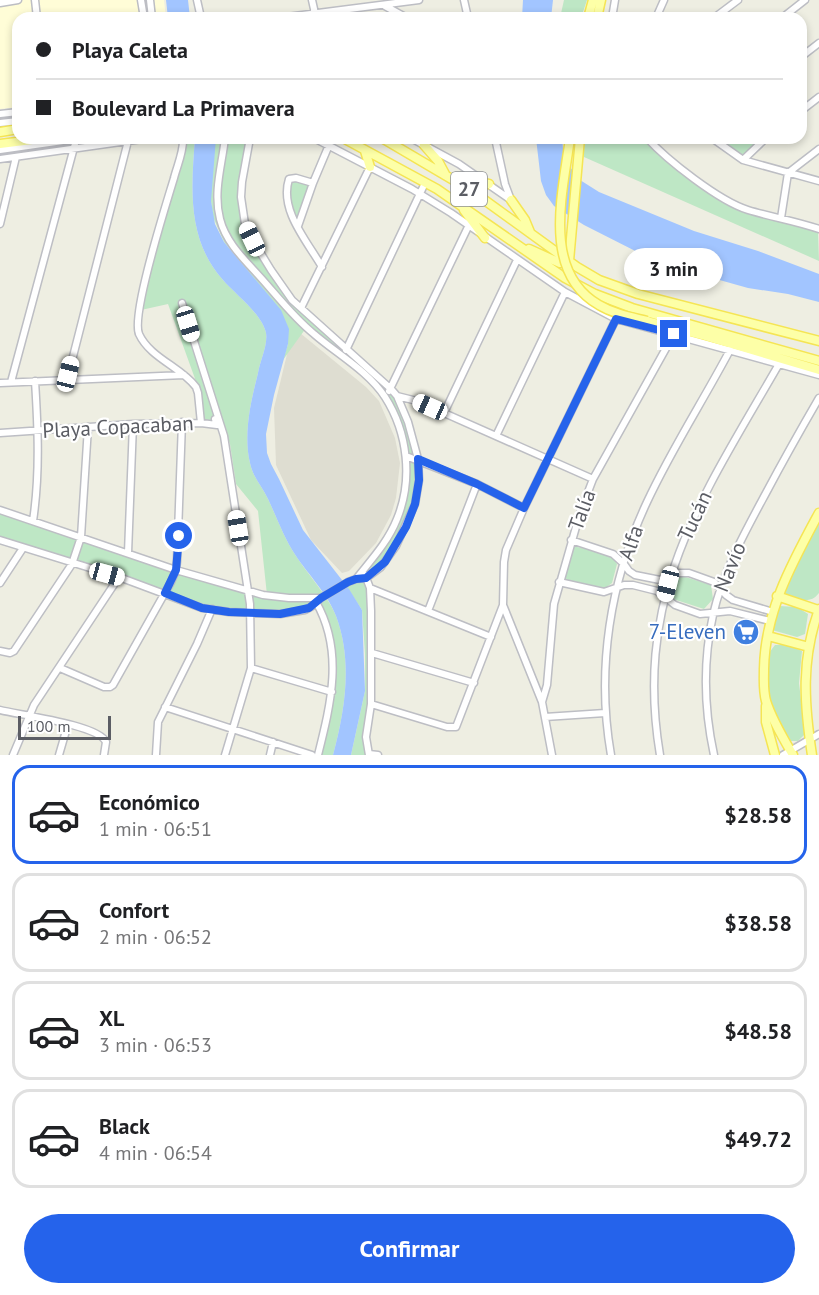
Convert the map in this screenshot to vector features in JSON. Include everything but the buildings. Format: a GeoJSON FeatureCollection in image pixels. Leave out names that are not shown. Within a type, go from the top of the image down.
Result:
{"type":"FeatureCollection","features":[{"type":"Feature","properties":{"kind":"main road","name":"27"},"geometry":{"type":"LineString","coordinates":[[353,144],[458,202],[579,286],[632,308],[816,361]]}},
{"type":"Feature","properties":{"kind":"main road","name":"27"},"geometry":{"type":"LineString","coordinates":[[393,144],[449,176],[552,247],[568,261],[599,280],[627,291],[819,341]]}},
{"type":"Feature","properties":{"kind":"main road"},"geometry":{"type":"LineString","coordinates":[[569,144],[559,230],[560,247],[577,285],[594,302],[609,310],[778,361],[819,370]]}},
{"type":"Feature","properties":{"kind":"main road"},"geometry":{"type":"LineString","coordinates":[[523,248],[533,249],[560,263],[568,261],[579,144]]}},
{"type":"Feature","properties":{"kind":"main road"},"geometry":{"type":"LineString","coordinates":[[424,145],[449,176],[489,184]]}},
{"type":"Feature","properties":{"kind":"main road"},"geometry":{"type":"LineString","coordinates":[[365,151],[370,167]]}},
{"type":"Feature","properties":{"kind":"main road"},"geometry":{"type":"LineString","coordinates":[[511,200],[525,220],[530,232]]}},
{"type":"Feature","properties":{"kind":"main road"},"geometry":{"type":"LineString","coordinates":[[458,202],[485,238]]}},
{"type":"Feature","properties":{"kind":"main road"},"geometry":{"type":"LineString","coordinates":[[552,247],[572,229]]}},
{"type":"Feature","properties":{"kind":"main road"},"geometry":{"type":"LineString","coordinates":[[778,361],[816,361]]}},
{"type":"Feature","properties":{"kind":"main road"},"geometry":{"type":"LineString","coordinates":[[775,755],[766,722],[764,675],[770,621],[777,596],[790,566],[819,513]]}},
{"type":"Feature","properties":{"kind":"main road"},"geometry":{"type":"LineString","coordinates":[[777,596],[819,609],[809,647],[805,694],[812,755]]}},
{"type":"Feature","properties":{"kind":"main road"},"geometry":{"type":"LineString","coordinates":[[768,636],[809,647]]}},
{"type":"Feature","properties":{"kind":"main road"},"geometry":{"type":"LineString","coordinates":[[766,703],[789,754]]}},
{"type":"Feature","properties":{"kind":"street"},"geometry":{"type":"LineString","coordinates":[[0,3],[18,0]]}},
{"type":"Feature","properties":{"kind":"street"},"geometry":{"type":"LineString","coordinates":[[340,12],[419,0]]}},
{"type":"Feature","properties":{"kind":"street"},"geometry":{"type":"LineString","coordinates":[[722,12],[738,0]]}},
{"type":"Feature","properties":{"kind":"street"},"geometry":{"type":"LineString","coordinates":[[790,12],[805,0]]}},
{"type":"Feature","properties":{"kind":"street"},"geometry":{"type":"LineString","coordinates":[[384,5],[396,12]]}},
{"type":"Feature","properties":{"kind":"street"},"geometry":{"type":"LineString","coordinates":[[807,52],[819,43]]}},
{"type":"Feature","properties":{"kind":"street"},"geometry":{"type":"LineString","coordinates":[[807,106],[819,97]]}},
{"type":"Feature","properties":{"kind":"street"},"geometry":{"type":"LineString","coordinates":[[0,150],[50,144]]}},
{"type":"Feature","properties":{"kind":"street"},"geometry":{"type":"LineString","coordinates":[[10,382],[74,144]]}},
{"type":"Feature","properties":{"kind":"street"},"geometry":{"type":"LineString","coordinates":[[0,159],[104,144]]}},
{"type":"Feature","properties":{"kind":"street"},"geometry":{"type":"LineString","coordinates":[[67,380],[127,144]]}},
{"type":"Feature","properties":{"kind":"street"},"geometry":{"type":"LineString","coordinates":[[183,144],[149,266],[137,326],[146,345],[192,382],[198,393],[201,423]]}},
{"type":"Feature","properties":{"kind":"street"},"geometry":{"type":"LineString","coordinates":[[224,144],[217,198],[219,218],[225,233],[237,251],[296,317],[312,333],[342,355],[384,396],[399,428],[406,456],[407,476],[404,499],[397,520],[387,538],[356,579]]}},
{"type":"Feature","properties":{"kind":"street"},"geometry":{"type":"LineString","coordinates":[[0,540],[119,577],[202,608],[250,613],[291,613],[304,610],[348,582],[366,578],[385,562],[406,527],[415,504],[419,480],[414,438],[398,396],[301,308],[271,270],[245,224],[242,211],[242,182],[249,144]]}},
{"type":"Feature","properties":{"kind":"street"},"geometry":{"type":"LineString","coordinates":[[496,144],[511,200]]}},
{"type":"Feature","properties":{"kind":"street"},"geometry":{"type":"LineString","coordinates":[[653,144],[674,163],[726,200],[746,210],[819,229]]}},
{"type":"Feature","properties":{"kind":"street"},"geometry":{"type":"LineString","coordinates":[[720,144],[743,160],[819,181]]}},
{"type":"Feature","properties":{"kind":"street"},"geometry":{"type":"LineString","coordinates":[[743,160],[759,144]]}},
{"type":"Feature","properties":{"kind":"street"},"geometry":{"type":"LineString","coordinates":[[298,226],[329,145],[421,194],[565,292],[616,319],[778,361],[819,375]]}},
{"type":"Feature","properties":{"kind":"street"},"geometry":{"type":"LineString","coordinates":[[424,145],[459,164],[511,200]]}},
{"type":"Feature","properties":{"kind":"street"},"geometry":{"type":"LineString","coordinates":[[18,149],[37,153]]}},
{"type":"Feature","properties":{"kind":"street"},"geometry":{"type":"LineString","coordinates":[[781,218],[788,173],[819,149]]}},
{"type":"Feature","properties":{"kind":"street"},"geometry":{"type":"LineString","coordinates":[[0,224],[16,157]]}},
{"type":"Feature","properties":{"kind":"street"},"geometry":{"type":"LineString","coordinates":[[301,308],[370,167]]}},
{"type":"Feature","properties":{"kind":"street"},"geometry":{"type":"LineString","coordinates":[[313,183],[296,178],[289,179],[286,201],[322,267]]}},
{"type":"Feature","properties":{"kind":"street"},"geometry":{"type":"LineString","coordinates":[[342,355],[421,194],[421,181]]}},
{"type":"Feature","properties":{"kind":"street"},"geometry":{"type":"LineString","coordinates":[[412,189],[421,181]]}},
{"type":"Feature","properties":{"kind":"street"},"geometry":{"type":"LineString","coordinates":[[384,396],[392,389],[468,227]]}},
{"type":"Feature","properties":{"kind":"street"},"geometry":{"type":"LineString","coordinates":[[444,413],[517,260]]}},
{"type":"Feature","properties":{"kind":"street"},"geometry":{"type":"LineString","coordinates":[[496,436],[565,292]]}},
{"type":"Feature","properties":{"kind":"street","name":"Playa Copacaban"},"geometry":{"type":"LineString","coordinates":[[0,433],[133,424],[201,423],[217,425],[182,303],[224,436],[248,591]]}},
{"type":"Feature","properties":{"kind":"street"},"geometry":{"type":"LineString","coordinates":[[552,755],[542,702],[503,605],[502,573],[506,550],[524,508],[616,319]]}},
{"type":"Feature","properties":{"kind":"street","name":"Talía"},"geometry":{"type":"LineString","coordinates":[[542,702],[547,685],[554,604],[571,540],[593,479],[674,334]]}},
{"type":"Feature","properties":{"kind":"street","name":"Alfa"},"geometry":{"type":"LineString","coordinates":[[611,755],[605,713],[607,634],[624,564],[647,501],[730,350]]}},
{"type":"Feature","properties":{"kind":"street","name":"Tucán"},"geometry":{"type":"LineString","coordinates":[[660,755],[655,714],[654,675],[656,645],[670,577],[699,504],[778,361]]}},
{"type":"Feature","properties":{"kind":"street"},"geometry":{"type":"LineString","coordinates":[[0,383],[184,375]]}},
{"type":"Feature","properties":{"kind":"street"},"geometry":{"type":"LineString","coordinates":[[33,521],[38,490],[35,381]]}},
{"type":"Feature","properties":{"kind":"street"},"geometry":{"type":"LineString","coordinates":[[398,396],[417,401],[593,479]]}},
{"type":"Feature","properties":{"kind":"street","name":"Navío"},"geometry":{"type":"LineString","coordinates":[[714,755],[707,712],[706,679],[713,614],[742,537],[819,398]]}},
{"type":"Feature","properties":{"kind":"street"},"geometry":{"type":"LineString","coordinates":[[60,668],[104,687],[113,685],[165,593],[176,570],[181,492],[182,423]]}},
{"type":"Feature","properties":{"kind":"street"},"geometry":{"type":"LineString","coordinates":[[128,553],[133,424]]}},
{"type":"Feature","properties":{"kind":"street"},"geometry":{"type":"LineString","coordinates":[[0,651],[10,653],[14,651],[72,564],[81,537],[88,428]]}},
{"type":"Feature","properties":{"kind":"street"},"geometry":{"type":"LineString","coordinates":[[406,456],[477,484],[524,508]]}},
{"type":"Feature","properties":{"kind":"street"},"geometry":{"type":"LineString","coordinates":[[428,610],[477,484]]}},
{"type":"Feature","properties":{"kind":"street"},"geometry":{"type":"LineString","coordinates":[[0,510],[176,570],[248,591],[272,597],[319,599]]}},
{"type":"Feature","properties":{"kind":"street"},"geometry":{"type":"LineString","coordinates":[[571,540],[606,550],[635,575],[660,580],[679,573],[689,573],[710,580],[726,596],[734,600],[773,612]]}},
{"type":"Feature","properties":{"kind":"street"},"geometry":{"type":"LineString","coordinates":[[0,583],[23,548]]}},
{"type":"Feature","properties":{"kind":"street"},"geometry":{"type":"LineString","coordinates":[[362,571],[370,588],[372,653],[371,704],[366,737],[369,754],[378,755]]}},
{"type":"Feature","properties":{"kind":"street"},"geometry":{"type":"LineString","coordinates":[[13,755],[28,716],[119,577]]}},
{"type":"Feature","properties":{"kind":"street"},"geometry":{"type":"LineString","coordinates":[[559,582],[604,592],[633,585],[654,590],[675,605],[700,614],[730,611],[770,621]]}},
{"type":"Feature","properties":{"kind":"street"},"geometry":{"type":"LineString","coordinates":[[370,588],[491,637]]}},
{"type":"Feature","properties":{"kind":"street"},"geometry":{"type":"LineString","coordinates":[[225,755],[251,669],[248,591]]}},
{"type":"Feature","properties":{"kind":"street"},"geometry":{"type":"LineString","coordinates":[[318,755],[332,692],[334,663],[332,645],[319,599]]}},
{"type":"Feature","properties":{"kind":"street"},"geometry":{"type":"LineString","coordinates":[[371,704],[454,728],[474,683],[503,605]]}},
{"type":"Feature","properties":{"kind":"street"},"geometry":{"type":"LineString","coordinates":[[156,755],[156,730],[212,609]]}},
{"type":"Feature","properties":{"kind":"street"},"geometry":{"type":"LineString","coordinates":[[372,653],[474,683]]}},
{"type":"Feature","properties":{"kind":"street"},"geometry":{"type":"LineString","coordinates":[[251,669],[332,692]]}},
{"type":"Feature","properties":{"kind":"street"},"geometry":{"type":"LineString","coordinates":[[165,707],[312,755]]}},
{"type":"Feature","properties":{"kind":"street"},"geometry":{"type":"LineString","coordinates":[[0,710],[68,724],[103,736],[106,742],[104,755]]}},
{"type":"Feature","properties":{"kind":"street"},"geometry":{"type":"LineString","coordinates":[[545,717],[605,713]]}},
{"type":"Feature","properties":{"kind":"street"},"geometry":{"type":"LineString","coordinates":[[59,755],[68,724]]}},
{"type":"Feature","properties":{"kind":"street"},"geometry":{"type":"LineString","coordinates":[[789,754],[819,734]]}},
{"type":"Feature","properties":{"kind":"street"},"geometry":{"type":"LineString","coordinates":[[270,755],[273,742]]}},
{"type":"Feature","properties":{"kind":"shaded area"},"geometry":{"type":"Polygon","coordinates":[[[0,0],[164,0],[165,12],[12,12],[12,108],[0,109],[0,0]]]}},
{"type":"Feature","properties":{"kind":"shaded area"},"geometry":{"type":"Polygon","coordinates":[[[300,333],[366,387],[379,401],[395,438],[400,463],[396,498],[391,515],[376,543],[349,571],[342,573],[311,540],[276,465],[274,408],[289,346],[300,333]]]}},
{"type":"Feature","properties":{"kind":"green space"},"geometry":{"type":"Polygon","coordinates":[[[564,0],[587,0],[583,12],[561,12],[564,0]]]}},
{"type":"Feature","properties":{"kind":"green space"},"geometry":{"type":"Polygon","coordinates":[[[182,144],[195,144],[194,213],[203,248],[211,265],[259,319],[266,333],[265,348],[249,418],[247,441],[251,468],[292,549],[333,609],[341,633],[346,668],[344,703],[333,755],[318,755],[334,663],[317,604],[293,612],[267,615],[216,609],[0,539],[0,512],[267,595],[258,511],[236,484],[230,444],[225,429],[213,421],[203,421],[198,387],[168,304],[141,310],[182,144]]]}},
{"type":"Feature","properties":{"kind":"green space"},"geometry":{"type":"Polygon","coordinates":[[[214,144],[249,144],[242,182],[245,224],[292,300],[398,396],[418,459],[415,504],[385,562],[367,578],[372,653],[367,730],[369,755],[351,755],[365,691],[365,654],[362,610],[345,584],[362,571],[387,538],[403,499],[403,441],[384,396],[358,369],[306,328],[283,360],[288,344],[272,300],[224,242],[213,217],[211,177],[214,144]]]}},
{"type":"Feature","properties":{"kind":"green space"},"geometry":{"type":"Polygon","coordinates":[[[583,144],[651,144],[686,177],[736,207],[818,232],[819,261],[584,157],[583,144]]]}},
{"type":"Feature","properties":{"kind":"green space"},"geometry":{"type":"Polygon","coordinates":[[[728,144],[756,144],[742,155],[728,144]]]}},
{"type":"Feature","properties":{"kind":"green space"},"geometry":{"type":"Polygon","coordinates":[[[289,179],[313,183],[298,226],[290,211],[289,179]]]}},
{"type":"Feature","properties":{"kind":"green space"},"geometry":{"type":"Polygon","coordinates":[[[819,517],[819,593],[808,600],[785,596],[785,578],[819,517]]]}},
{"type":"Feature","properties":{"kind":"green space"},"geometry":{"type":"Polygon","coordinates":[[[573,546],[611,555],[617,564],[612,583],[604,589],[562,579],[573,546]]]}},
{"type":"Feature","properties":{"kind":"green space"},"geometry":{"type":"Polygon","coordinates":[[[676,574],[711,585],[713,599],[704,609],[670,598],[676,574]]]}},
{"type":"Feature","properties":{"kind":"green space"},"geometry":{"type":"Polygon","coordinates":[[[780,606],[797,607],[808,614],[805,634],[797,637],[772,630],[780,606]]]}},
{"type":"Feature","properties":{"kind":"green space"},"geometry":{"type":"Polygon","coordinates":[[[775,645],[788,645],[802,651],[799,683],[805,734],[798,741],[791,741],[769,705],[765,658],[775,645]]]}},
{"type":"Feature","properties":{"kind":"water"},"geometry":{"type":"Polygon","coordinates":[[[166,0],[188,0],[189,12],[167,12],[166,0]]]}},
{"type":"Feature","properties":{"kind":"water"},"geometry":{"type":"Polygon","coordinates":[[[523,0],[553,0],[552,12],[522,12],[523,0]]]}},
{"type":"Feature","properties":{"kind":"water"},"geometry":{"type":"Polygon","coordinates":[[[195,144],[216,144],[211,201],[215,224],[224,242],[281,310],[289,329],[288,344],[266,434],[267,453],[303,530],[349,589],[362,610],[365,691],[351,755],[333,755],[344,703],[346,668],[336,616],[284,535],[250,463],[247,441],[249,418],[265,348],[266,333],[248,305],[211,265],[203,248],[194,213],[195,144]]]}},
{"type":"Feature","properties":{"kind":"water"},"geometry":{"type":"Polygon","coordinates":[[[537,144],[563,144],[570,167],[580,180],[599,192],[694,231],[758,251],[819,274],[819,302],[788,294],[748,288],[659,263],[584,225],[554,206],[546,195],[541,181],[537,144]]]}},
{"type":"Feature","properties":{"kind":"place","name":"7-Eleven"},"geometry":{"type":"Point","coordinates":[746,632]}},
{"type":"Feature","properties":{"kind":"route"},"geometry":{"type":"LineString","coordinates":[[179,536],[176,570],[165,593],[202,608],[229,612],[280,614],[309,608],[348,582],[366,578],[385,562],[406,527],[415,504],[419,480],[418,459],[477,484],[524,508],[616,319],[674,334]]}}]}
